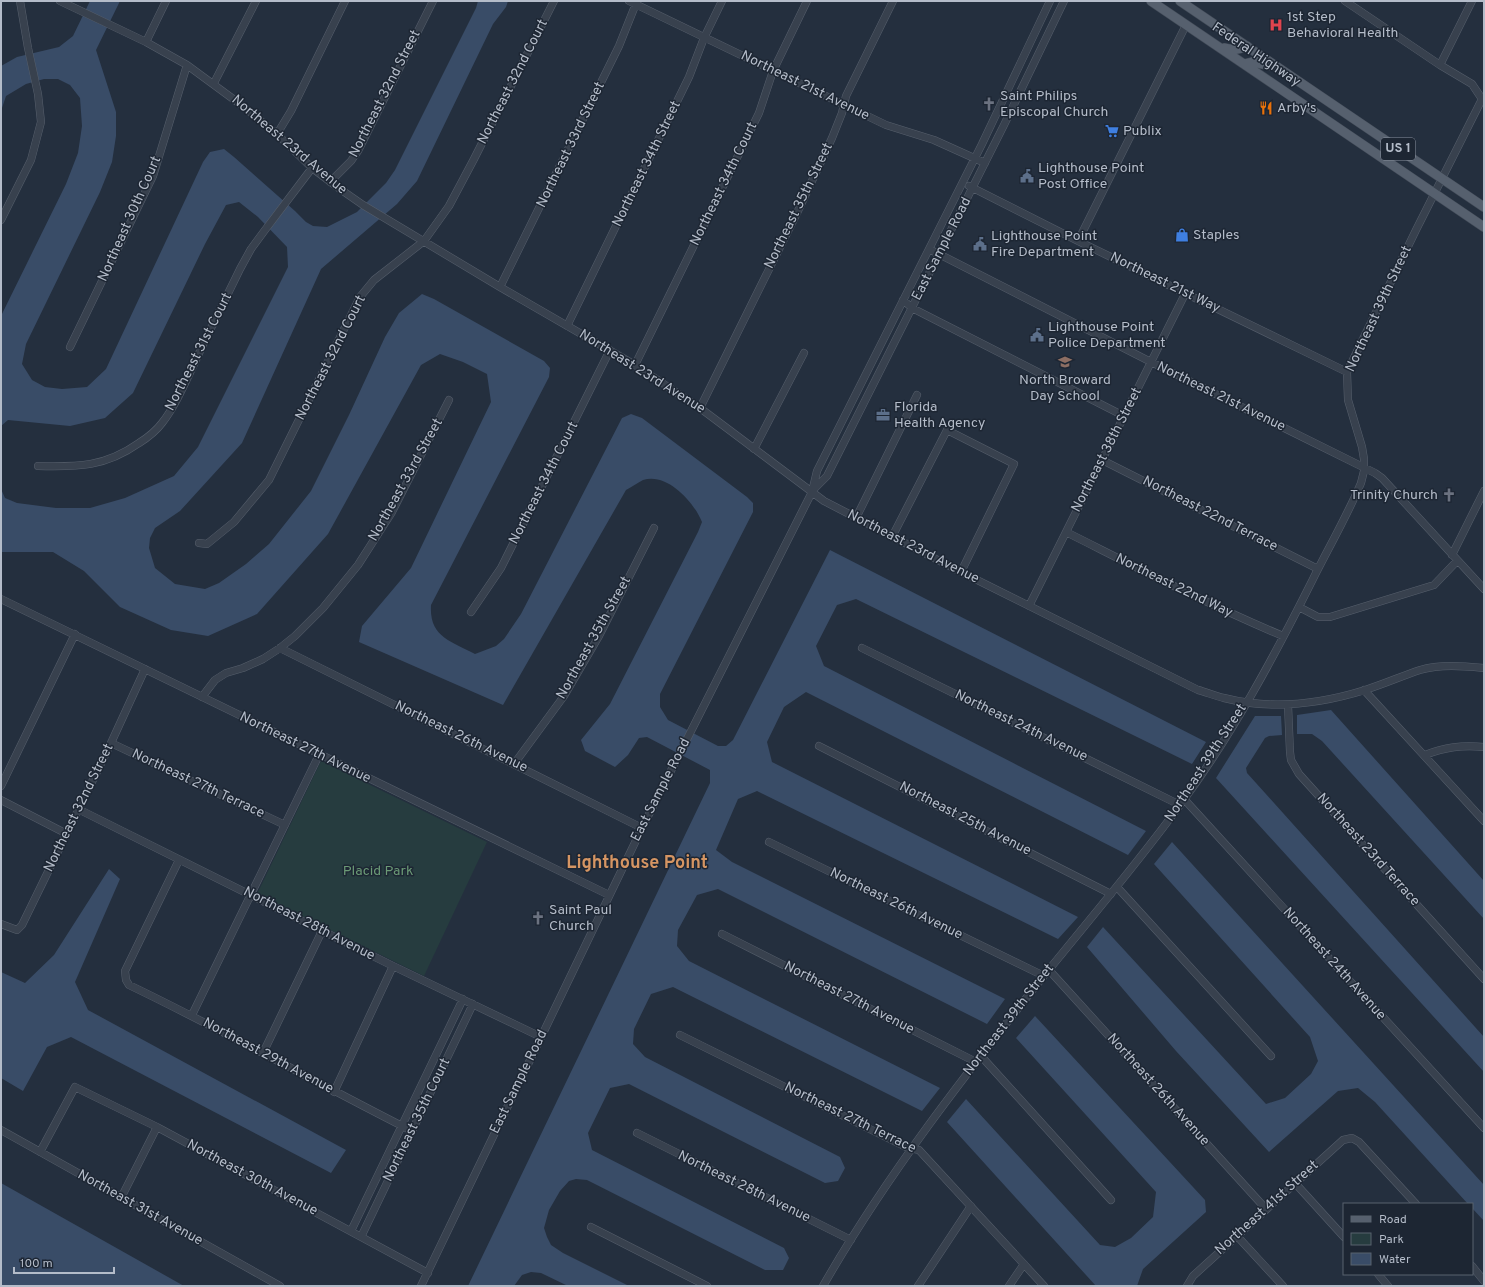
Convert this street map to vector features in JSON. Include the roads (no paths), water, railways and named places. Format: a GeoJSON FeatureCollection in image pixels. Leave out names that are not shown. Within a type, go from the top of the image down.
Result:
{"type":"FeatureCollection","features":[{"type":"Feature","properties":{"kind":"main road","name":"Federal Highway"},"geometry":{"type":"LineString","coordinates":[[1151,1],[1484,227]]}},
{"type":"Feature","properties":{"kind":"main road","name":"Federal Highway"},"geometry":{"type":"LineString","coordinates":[[1180,1],[1484,207]]}},
{"type":"Feature","properties":{"kind":"main road"},"geometry":{"type":"LineString","coordinates":[[1220,48],[1233,50],[1247,46]]}},
{"type":"Feature","properties":{"kind":"main road"},"geometry":{"type":"LineString","coordinates":[[1244,64],[1256,63],[1278,67]]}},
{"type":"Feature","properties":{"kind":"street"},"geometry":{"type":"LineString","coordinates":[[1,220],[31,160],[41,122],[38,94],[20,1]]}},
{"type":"Feature","properties":{"kind":"street","name":"Northeast 23rd Avenue"},"geometry":{"type":"LineString","coordinates":[[60,1],[146,42],[188,65],[214,83],[277,134],[312,168],[363,205],[500,287],[635,365],[700,408],[824,501],[961,572],[1198,690],[1223,698],[1246,702]]}},
{"type":"Feature","properties":{"kind":"street"},"geometry":{"type":"LineString","coordinates":[[146,42],[166,1]]}},
{"type":"Feature","properties":{"kind":"street"},"geometry":{"type":"LineString","coordinates":[[214,83],[256,1]]}},
{"type":"Feature","properties":{"kind":"street"},"geometry":{"type":"LineString","coordinates":[[277,134],[291,112],[345,1]]}},
{"type":"Feature","properties":{"kind":"street","name":"Northeast 32nd Street"},"geometry":{"type":"LineString","coordinates":[[330,182],[351,161],[358,151],[432,1]]}},
{"type":"Feature","properties":{"kind":"street","name":"Northeast 32nd Court"},"geometry":{"type":"LineString","coordinates":[[199,543],[207,544],[234,522],[269,480],[360,297],[374,280],[424,241],[446,211],[458,191],[554,1]]}},
{"type":"Feature","properties":{"kind":"street","name":"Northeast 34th Street"},"geometry":{"type":"LineString","coordinates":[[567,326],[689,77],[704,38],[722,1]]}},
{"type":"Feature","properties":{"kind":"street","name":"Northeast 34th Court"},"geometry":{"type":"LineString","coordinates":[[635,365],[759,113],[773,71],[807,1]]}},
{"type":"Feature","properties":{"kind":"street","name":"Northeast 35th Street"},"geometry":{"type":"LineString","coordinates":[[700,408],[832,138],[842,113],[846,96],[893,1]]}},
{"type":"Feature","properties":{"kind":"street","name":"East Sample Road"},"geometry":{"type":"LineString","coordinates":[[421,1286],[609,895],[812,492],[817,471],[998,113],[1050,1]]}},
{"type":"Feature","properties":{"kind":"street","name":"East Sample Road"},"geometry":{"type":"LineString","coordinates":[[812,492],[827,476],[1004,125],[1064,1]]}},
{"type":"Feature","properties":{"kind":"street"},"geometry":{"type":"LineString","coordinates":[[1345,1],[1440,65],[1472,84],[1483,99]]}},
{"type":"Feature","properties":{"kind":"street"},"geometry":{"type":"LineString","coordinates":[[1440,65],[1472,1]]}},
{"type":"Feature","properties":{"kind":"street","name":"Northeast 21st Avenue"},"geometry":{"type":"LineString","coordinates":[[634,2],[704,38],[896,129],[934,140],[985,163]]}},
{"type":"Feature","properties":{"kind":"street","name":"Northeast 33rd Street"},"geometry":{"type":"LineString","coordinates":[[500,287],[619,46],[634,2]]}},
{"type":"Feature","properties":{"kind":"street"},"geometry":{"type":"LineString","coordinates":[[1078,241],[1186,25]]}},
{"type":"Feature","properties":{"kind":"street","name":"Northeast 30th Court"},"geometry":{"type":"LineString","coordinates":[[70,347],[152,176],[188,65]]}},
{"type":"Feature","properties":{"kind":"street","name":"Northeast 39th Street"},"geometry":{"type":"LineString","coordinates":[[823,1286],[851,1240],[932,1119],[1022,1003],[1158,835],[1201,776],[1254,691],[1299,607],[1361,483],[1364,467],[1362,447],[1348,400],[1347,372],[1434,193],[1483,99]]}},
{"type":"Feature","properties":{"kind":"street"},"geometry":{"type":"LineString","coordinates":[[998,113],[1000,122],[1004,125]]}},
{"type":"Feature","properties":{"kind":"street","name":"Northeast 31st Court"},"geometry":{"type":"LineString","coordinates":[[38,466],[76,467],[107,460],[126,452],[144,440],[161,424],[176,402],[240,269],[265,230],[312,168]]}},
{"type":"Feature","properties":{"kind":"street","name":"Northeast 21st Way"},"geometry":{"type":"LineString","coordinates":[[962,183],[1347,372]]}},
{"type":"Feature","properties":{"kind":"street","name":"Northeast 21st Avenue"},"geometry":{"type":"LineString","coordinates":[[929,249],[1151,362],[1375,473],[1382,478],[1484,589]]}},
{"type":"Feature","properties":{"kind":"street","name":"Northeast 38th Street"},"geometry":{"type":"LineString","coordinates":[[1029,606],[1186,294]]}},
{"type":"Feature","properties":{"kind":"street"},"geometry":{"type":"LineString","coordinates":[[903,300],[912,308],[1124,416]]}},
{"type":"Feature","properties":{"kind":"street","name":"Northeast 34th Court"},"geometry":{"type":"LineString","coordinates":[[471,612],[501,568],[610,350]]}},
{"type":"Feature","properties":{"kind":"street"},"geometry":{"type":"LineString","coordinates":[[754,449],[804,352]]}},
{"type":"Feature","properties":{"kind":"street"},"geometry":{"type":"LineString","coordinates":[[856,518],[917,395]]}},
{"type":"Feature","properties":{"kind":"street","name":"Northeast 33rd Street"},"geometry":{"type":"LineString","coordinates":[[202,697],[215,680],[226,673],[243,668],[263,659],[280,648],[295,636],[323,608],[358,565],[392,512],[449,400]]}},
{"type":"Feature","properties":{"kind":"street"},"geometry":{"type":"LineString","coordinates":[[839,427],[849,432]]}},
{"type":"Feature","properties":{"kind":"street"},"geometry":{"type":"LineString","coordinates":[[892,537],[947,430],[1014,464],[961,572]]}},
{"type":"Feature","properties":{"kind":"street","name":"Northeast 22nd Terrace"},"geometry":{"type":"LineString","coordinates":[[1102,460],[1318,569]]}},
{"type":"Feature","properties":{"kind":"street"},"geometry":{"type":"LineString","coordinates":[[1452,554],[1484,491]]}},
{"type":"Feature","properties":{"kind":"street","name":"Northeast 35th Street"},"geometry":{"type":"LineString","coordinates":[[514,764],[564,696],[599,636],[654,528]]}},
{"type":"Feature","properties":{"kind":"street","name":"Northeast 22nd Way"},"geometry":{"type":"LineString","coordinates":[[1066,532],[1234,616],[1283,636]]}},
{"type":"Feature","properties":{"kind":"street"},"geometry":{"type":"LineString","coordinates":[[1299,607],[1318,616],[1330,617],[1434,585],[1457,561]]}},
{"type":"Feature","properties":{"kind":"street","name":"Northeast 27th Avenue"},"geometry":{"type":"LineString","coordinates":[[2,602],[75,634],[319,755],[609,895]]}},
{"type":"Feature","properties":{"kind":"street"},"geometry":{"type":"LineString","coordinates":[[1,786],[75,634]]}},
{"type":"Feature","properties":{"kind":"street","name":"Northeast 26th Avenue"},"geometry":{"type":"LineString","coordinates":[[280,648],[642,828]]}},
{"type":"Feature","properties":{"kind":"street","name":"Northeast 24th Avenue"},"geometry":{"type":"LineString","coordinates":[[862,648],[1182,802],[1484,1128]]}},
{"type":"Feature","properties":{"kind":"street"},"geometry":{"type":"LineString","coordinates":[[1246,702],[1288,705],[1325,700],[1364,690],[1421,670],[1445,666],[1484,668]]}},
{"type":"Feature","properties":{"kind":"street","name":"Northeast 32nd Street"},"geometry":{"type":"LineString","coordinates":[[1,924],[17,930],[22,925],[111,743],[145,669]]}},
{"type":"Feature","properties":{"kind":"street"},"geometry":{"type":"LineString","coordinates":[[1364,690],[1484,821]]}},
{"type":"Feature","properties":{"kind":"street","name":"Northeast 23rd Terrace"},"geometry":{"type":"LineString","coordinates":[[1288,705],[1288,738],[1291,760],[1299,774],[1484,979]]}},
{"type":"Feature","properties":{"kind":"street","name":"Northeast 27th Terrace"},"geometry":{"type":"LineString","coordinates":[[111,743],[285,825]]}},
{"type":"Feature","properties":{"kind":"street","name":"Northeast 25th Avenue"},"geometry":{"type":"LineString","coordinates":[[819,746],[1048,860],[1111,894]]}},
{"type":"Feature","properties":{"kind":"street"},"geometry":{"type":"LineString","coordinates":[[1425,755],[1451,747],[1484,747]]}},
{"type":"Feature","properties":{"kind":"street"},"geometry":{"type":"LineString","coordinates":[[192,1015],[319,755]]}},
{"type":"Feature","properties":{"kind":"street"},"geometry":{"type":"LineString","coordinates":[[1,800],[67,834]]}},
{"type":"Feature","properties":{"kind":"street","name":"Northeast 28th Avenue"},"geometry":{"type":"LineString","coordinates":[[78,809],[393,966],[541,1037]]}},
{"type":"Feature","properties":{"kind":"street","name":"Northeast 26th Avenue"},"geometry":{"type":"LineString","coordinates":[[769,842],[1044,976]]}},
{"type":"Feature","properties":{"kind":"street","name":"Northeast 29th Avenue"},"geometry":{"type":"LineString","coordinates":[[179,860],[125,971],[126,980],[129,985],[192,1015],[334,1092],[412,1131]]}},
{"type":"Feature","properties":{"kind":"street"},"geometry":{"type":"LineString","coordinates":[[1117,887],[1271,1056]]}},
{"type":"Feature","properties":{"kind":"street"},"geometry":{"type":"LineString","coordinates":[[263,1053],[322,931]]}},
{"type":"Feature","properties":{"kind":"street","name":"Northeast 27th Avenue"},"geometry":{"type":"LineString","coordinates":[[722,934],[978,1059],[1111,1200]]}},
{"type":"Feature","properties":{"kind":"street"},"geometry":{"type":"LineString","coordinates":[[334,1092],[393,966]]}},
{"type":"Feature","properties":{"kind":"street","name":"Northeast 26th Avenue"},"geometry":{"type":"LineString","coordinates":[[1049,970],[1266,1209]]}},
{"type":"Feature","properties":{"kind":"street","name":"Northeast 35th Court"},"geometry":{"type":"LineString","coordinates":[[351,1231],[463,999]]}},
{"type":"Feature","properties":{"kind":"street","name":"Northeast 35th Court"},"geometry":{"type":"LineString","coordinates":[[361,1237],[473,1004]]}},
{"type":"Feature","properties":{"kind":"street","name":"Northeast 27th Terrace"},"geometry":{"type":"LineString","coordinates":[[680,1035],[906,1147],[912,1147],[919,1150],[1044,1286]]}},
{"type":"Feature","properties":{"kind":"street","name":"Northeast 30th Avenue"},"geometry":{"type":"LineString","coordinates":[[40,1152],[74,1087],[157,1126],[428,1273]]}},
{"type":"Feature","properties":{"kind":"street"},"geometry":{"type":"LineString","coordinates":[[121,1198],[157,1126]]}},
{"type":"Feature","properties":{"kind":"street","name":"Northeast 31st Avenue"},"geometry":{"type":"LineString","coordinates":[[1,1130],[280,1286]]}},
{"type":"Feature","properties":{"kind":"street","name":"Northeast 28th Avenue"},"geometry":{"type":"LineString","coordinates":[[637,1133],[851,1240]]}},
{"type":"Feature","properties":{"kind":"street","name":"Northeast 41st Street"},"geometry":{"type":"LineString","coordinates":[[1188,1286],[1193,1276],[1343,1140],[1352,1138],[1360,1142],[1415,1203]]}},
{"type":"Feature","properties":{"kind":"street"},"geometry":{"type":"LineString","coordinates":[[1295,1183],[1343,1236]]}},
{"type":"Feature","properties":{"kind":"street"},"geometry":{"type":"LineString","coordinates":[[918,1286],[971,1206]]}},
{"type":"Feature","properties":{"kind":"street"},"geometry":{"type":"LineString","coordinates":[[591,1227],[707,1286]]}},
{"type":"Feature","properties":{"kind":"street"},"geometry":{"type":"LineString","coordinates":[[1237,1236],[1283,1286]]}},
{"type":"Feature","properties":{"kind":"street"},"geometry":{"type":"LineString","coordinates":[[1009,1286],[1024,1264]]}},
{"type":"Feature","properties":{"kind":"street"},"geometry":{"type":"LineString","coordinates":[[1473,1267],[1484,1281]]}},
{"type":"Feature","properties":{"kind":"street"},"geometry":{"type":"LineString","coordinates":[[1379,1275],[1388,1286]]}},
{"type":"Feature","properties":{"kind":"water"},"geometry":{"type":"Polygon","coordinates":[[[90,1],[120,1],[96,50],[116,112],[116,136],[112,162],[100,192],[26,344],[22,364],[32,380],[45,387],[62,389],[87,387],[106,369],[203,162],[210,152],[224,149],[306,222],[313,226],[327,227],[357,212],[386,183],[395,170],[476,8],[478,1],[508,1],[506,7],[493,24],[417,181],[397,204],[321,269],[242,443],[180,511],[155,528],[150,538],[149,548],[155,568],[175,584],[205,589],[219,583],[246,564],[269,544],[311,491],[349,415],[385,337],[399,313],[422,294],[434,299],[544,361],[550,368],[549,377],[431,605],[431,616],[434,624],[443,637],[450,641],[475,654],[496,646],[504,639],[521,614],[622,418],[631,414],[642,418],[753,503],[753,512],[660,694],[660,707],[668,720],[718,746],[726,746],[733,740],[830,550],[1206,742],[1192,764],[856,599],[837,605],[816,646],[824,666],[1146,831],[1128,855],[806,692],[784,707],[767,742],[772,762],[1078,917],[1058,939],[757,791],[738,799],[716,850],[732,862],[1005,999],[987,1024],[718,889],[697,895],[678,930],[677,946],[689,961],[940,1088],[922,1111],[673,987],[651,994],[634,1029],[633,1044],[645,1057],[840,1157],[845,1168],[838,1181],[825,1183],[629,1084],[610,1088],[588,1133],[592,1150],[784,1248],[789,1258],[783,1270],[765,1270],[587,1180],[576,1179],[569,1181],[560,1191],[549,1210],[544,1228],[547,1237],[551,1245],[563,1253],[629,1286],[568,1286],[541,1273],[531,1272],[522,1275],[514,1286],[468,1286],[710,783],[710,770],[647,737],[639,738],[628,755],[615,767],[585,751],[581,740],[610,704],[702,522],[693,506],[678,490],[661,480],[652,479],[643,480],[626,490],[503,705],[359,642],[362,626],[411,568],[491,402],[487,374],[463,362],[440,354],[421,365],[328,534],[257,614],[208,636],[171,630],[120,607],[84,571],[53,552],[1,552],[1,489],[5,498],[17,503],[56,508],[90,508],[125,498],[174,476],[198,447],[288,267],[287,247],[258,217],[239,202],[226,205],[205,244],[133,393],[105,418],[70,426],[8,420],[1,426],[1,316],[66,184],[78,153],[82,126],[80,98],[70,85],[58,79],[44,79],[26,84],[6,96],[1,111],[1,66],[17,57],[59,47],[73,36],[90,1]]]}},
{"type":"Feature","properties":{"kind":"water"},"geometry":{"type":"Polygon","coordinates":[[[1331,710],[1484,881],[1484,919],[1322,741],[1312,734],[1297,734],[1297,715],[1331,710]]]}},
{"type":"Feature","properties":{"kind":"water"},"geometry":{"type":"Polygon","coordinates":[[[1255,716],[1281,716],[1282,735],[1269,736],[1265,738],[1246,768],[1247,773],[1484,1037],[1484,1072],[1216,778],[1255,716]]]}},
{"type":"Feature","properties":{"kind":"water"},"geometry":{"type":"Polygon","coordinates":[[[1172,842],[1484,1185],[1484,1221],[1473,1209],[1473,1203],[1467,1203],[1375,1102],[1358,1088],[1338,1091],[1269,1152],[1176,1051],[1087,947],[1103,927],[1266,1104],[1285,1098],[1311,1074],[1318,1061],[1310,1037],[1154,864],[1172,842]]]}},
{"type":"Feature","properties":{"kind":"water"},"geometry":{"type":"Polygon","coordinates":[[[109,869],[120,879],[75,982],[88,1010],[346,1150],[331,1173],[71,1037],[47,1047],[23,1091],[1,1078],[1,972],[25,983],[54,955],[109,869]]]}},
{"type":"Feature","properties":{"kind":"water"},"geometry":{"type":"Polygon","coordinates":[[[1035,1016],[1205,1200],[1206,1212],[1143,1269],[1137,1286],[1096,1286],[947,1122],[966,1099],[1100,1245],[1115,1247],[1131,1238],[1153,1217],[1156,1192],[1016,1038],[1035,1016]]]}},
{"type":"Feature","properties":{"kind":"water"},"geometry":{"type":"Polygon","coordinates":[[[1,1183],[184,1286],[1,1286],[1,1183]]]}},
{"type":"Feature","properties":{"kind":"place","name":"1st Step Behavioral Health"},"geometry":{"type":"Point","coordinates":[1276,25]}},
{"type":"Feature","properties":{"kind":"place","name":"Saint Philips Episcopal Church"},"geometry":{"type":"Point","coordinates":[989,104]}},
{"type":"Feature","properties":{"kind":"place","name":"Arby's"},"geometry":{"type":"Point","coordinates":[1266,108]}},
{"type":"Feature","properties":{"kind":"place","name":"Publix"},"geometry":{"type":"Point","coordinates":[1112,131]}},
{"type":"Feature","properties":{"kind":"place","name":"Lighthouse Point Post Office"},"geometry":{"type":"Point","coordinates":[1027,176]}},
{"type":"Feature","properties":{"kind":"place","name":"Staples"},"geometry":{"type":"Point","coordinates":[1182,235]}},
{"type":"Feature","properties":{"kind":"place","name":"Lighthouse Point Fire Department"},"geometry":{"type":"Point","coordinates":[980,244]}},
{"type":"Feature","properties":{"kind":"place","name":"Lighthouse Point Police Department"},"geometry":{"type":"Point","coordinates":[1037,335]}},
{"type":"Feature","properties":{"kind":"place","name":"North Broward Day School"},"geometry":{"type":"Point","coordinates":[1065,362]}},
{"type":"Feature","properties":{"kind":"place","name":"Florida Health Agency"},"geometry":{"type":"Point","coordinates":[883,415]}},
{"type":"Feature","properties":{"kind":"place","name":"Trinity Church"},"geometry":{"type":"Point","coordinates":[1449,495]}},
{"type":"Feature","properties":{"kind":"place","name":"Saint Paul Church"},"geometry":{"type":"Point","coordinates":[538,918]}},
{"type":"Feature","properties":{"kind":"district","name":"Lighthouse Point"},"geometry":{"type":"Point","coordinates":[637,863]}},
{"type":"Feature","properties":{"kind":"park label","name":"Placid Park"},"geometry":{"type":"Point","coordinates":[378,871]}}]}
